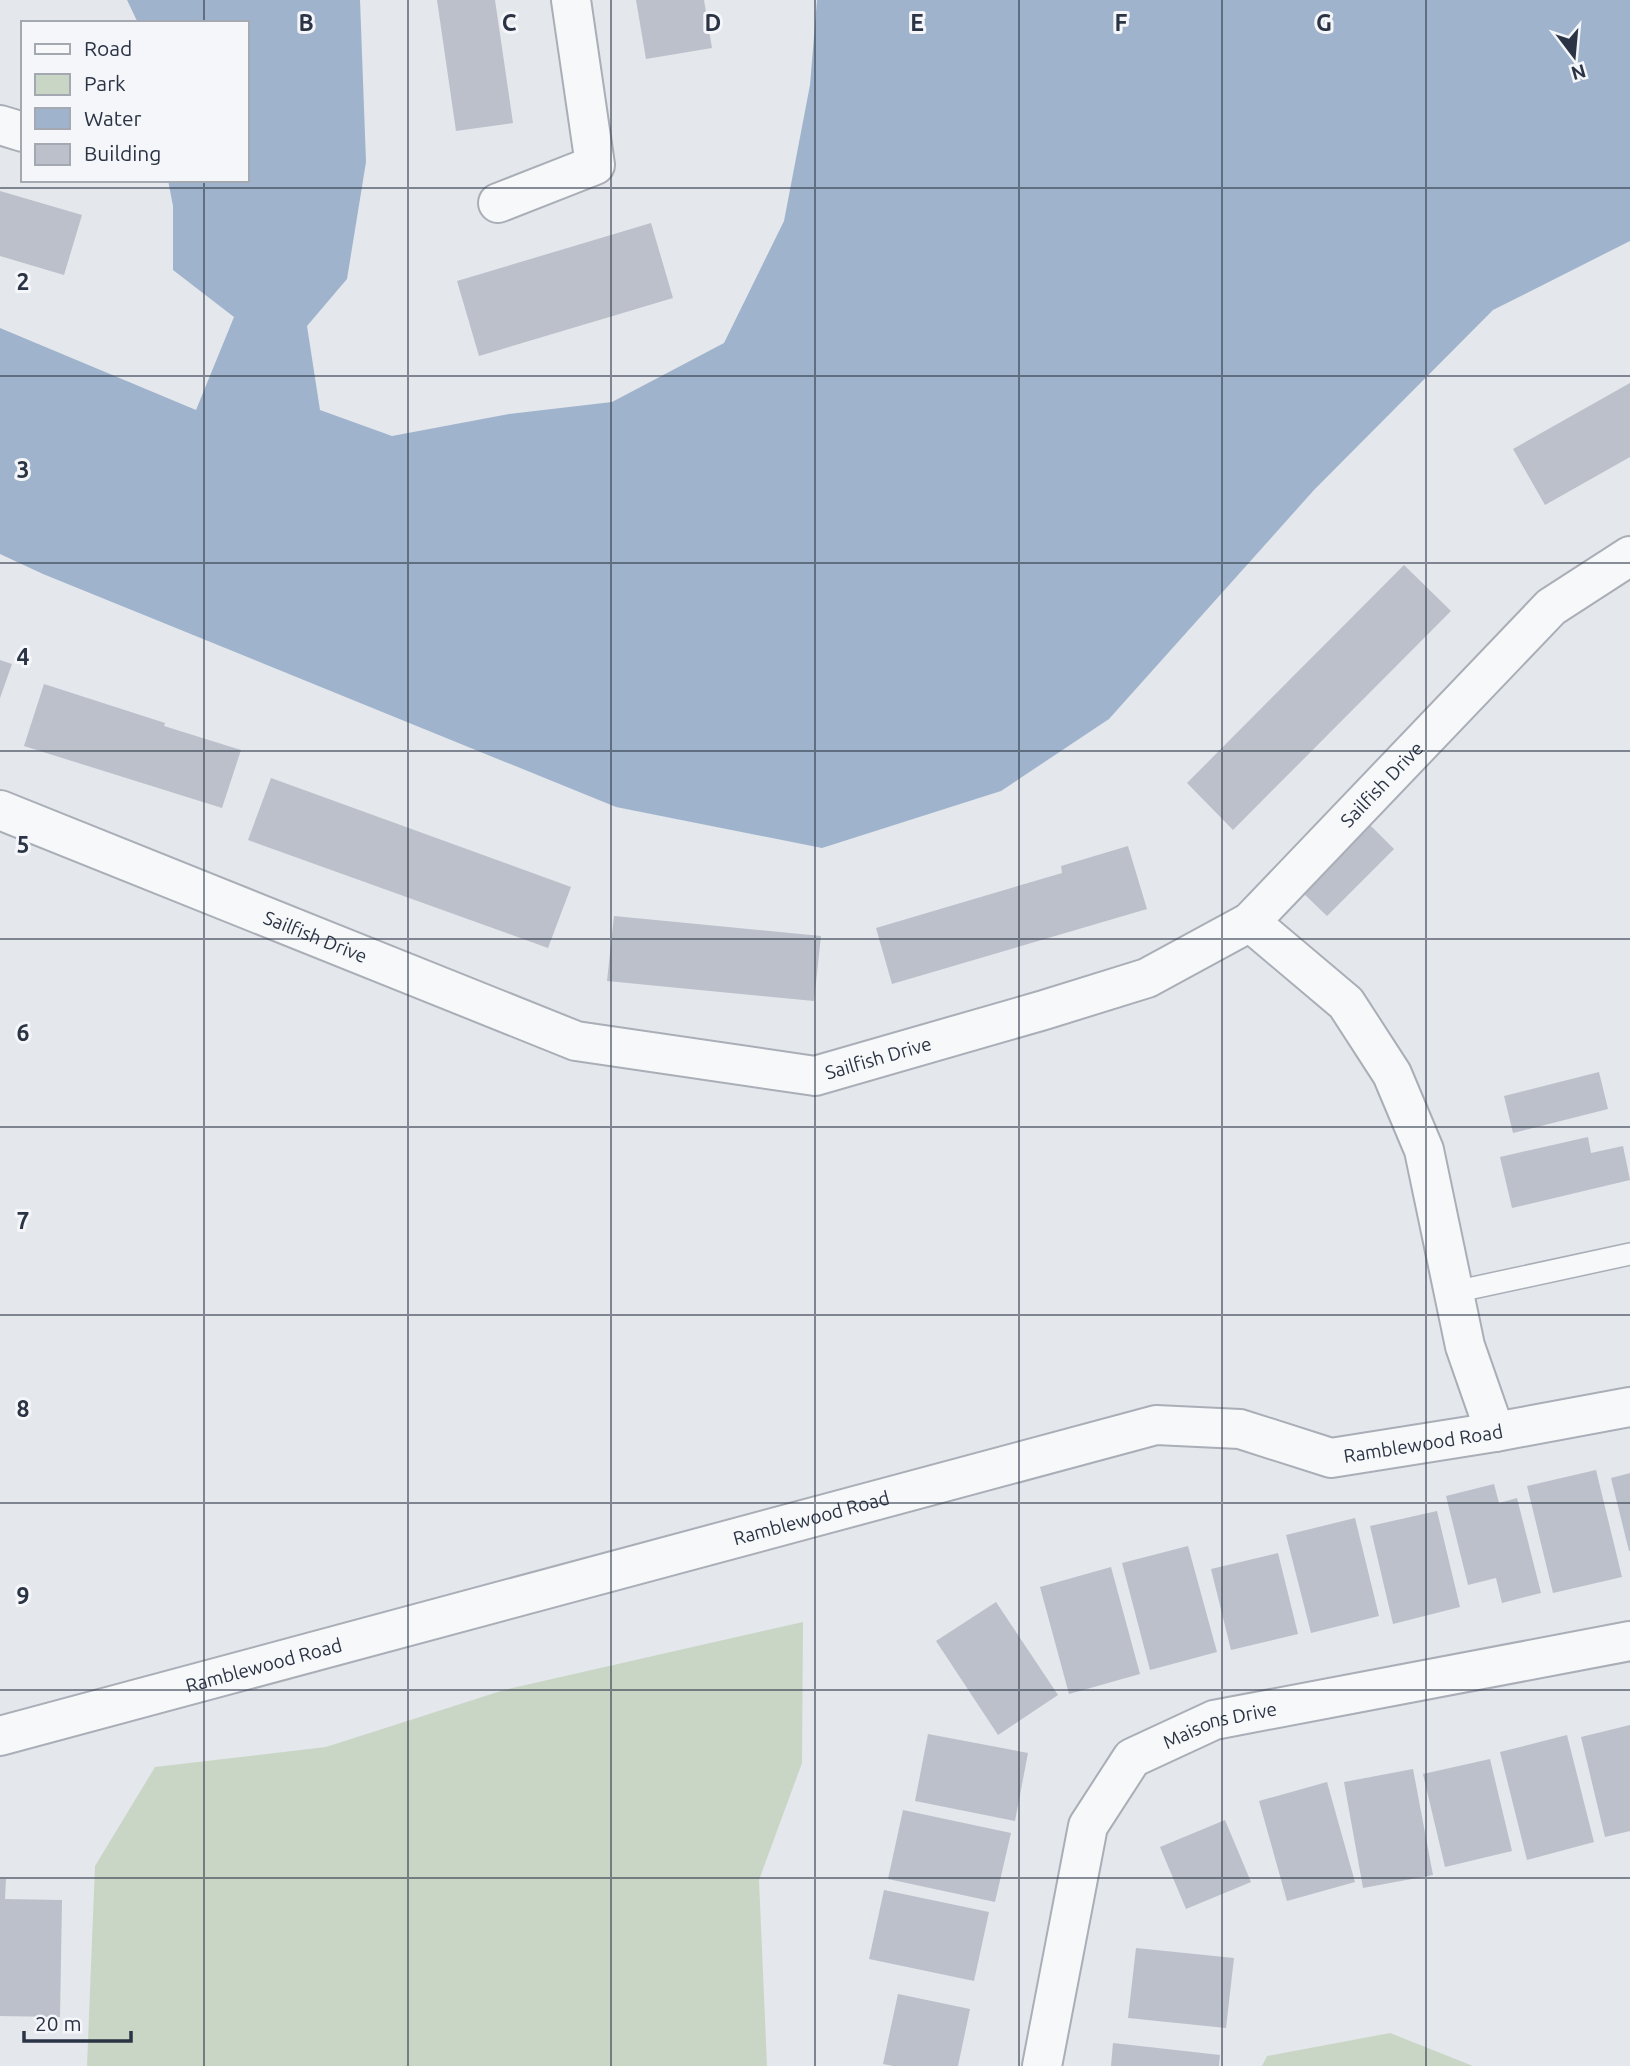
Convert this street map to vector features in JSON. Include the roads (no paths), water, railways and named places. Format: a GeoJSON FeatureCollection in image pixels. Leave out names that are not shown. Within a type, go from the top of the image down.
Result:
{"type":"FeatureCollection","features":[{"type":"Feature","properties":{"kind":"street"},"geometry":{"type":"LineString","coordinates":[[498,203],[595,165],[571,0]]}},
{"type":"Feature","properties":{"kind":"street"},"geometry":{"type":"LineString","coordinates":[[0,125],[21,131]]}},
{"type":"Feature","properties":{"kind":"street","name":"Sailfish Drive"},"geometry":{"type":"LineString","coordinates":[[0,810],[576,1041],[814,1076],[1147,978],[1250,922],[1551,607],[1630,556]]}},
{"type":"Feature","properties":{"kind":"street"},"geometry":{"type":"LineString","coordinates":[[1250,922],[1346,1003],[1392,1074],[1424,1150],[1465,1346],[1494,1432]]}},
{"type":"Feature","properties":{"kind":"street","name":"Ramblewood Road"},"geometry":{"type":"LineString","coordinates":[[0,1735],[1156,1425],[1240,1429],[1331,1458],[1630,1407]]}},
{"type":"Feature","properties":{"kind":"street","name":"Maisons Drive"},"geometry":{"type":"LineString","coordinates":[[1042,2066],[1088,1826],[1132,1758],[1214,1720],[1630,1641]]}},
{"type":"Feature","properties":{"kind":"lane"},"geometry":{"type":"LineString","coordinates":[[1454,1292],[1630,1254]]}},
{"type":"Feature","properties":{"kind":"water"},"geometry":{"type":"Polygon","coordinates":[[[127,0],[360,0],[366,162],[347,279],[307,326],[320,410],[392,436],[509,414],[612,402],[724,343],[784,221],[810,85],[817,0],[1630,0],[1630,241],[1493,310],[1314,490],[1109,719],[1001,791],[822,848],[616,807],[43,574],[0,554],[0,328],[196,410],[234,317],[173,270],[173,206],[168,182],[248,182],[248,21],[137,21],[127,0]]]}}]}
